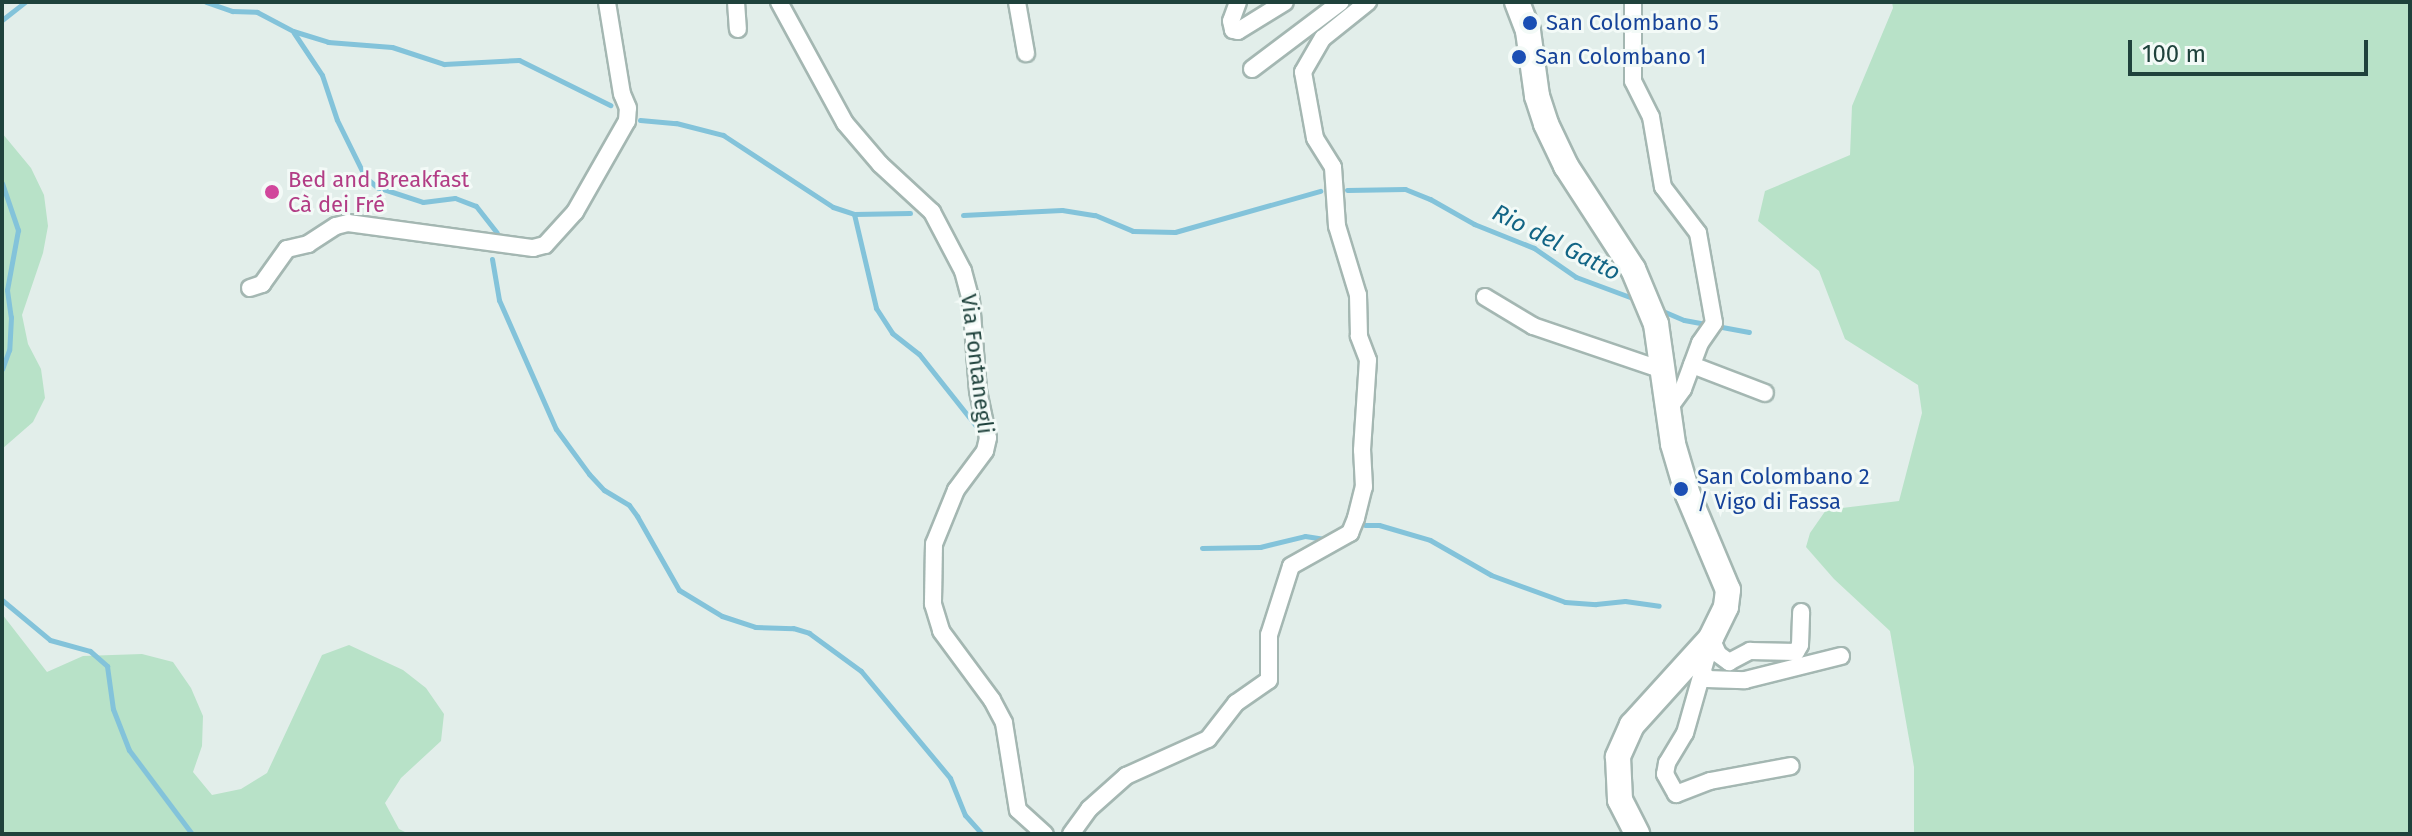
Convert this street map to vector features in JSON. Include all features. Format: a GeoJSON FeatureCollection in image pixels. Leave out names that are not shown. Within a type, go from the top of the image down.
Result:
{"type":"FeatureCollection","features":[{"type":"Feature","properties":{"kind":"street"},"geometry":{"type":"LineString","coordinates":[[250,288],[262,284],[287,249],[308,244],[336,226],[348,223],[533,248],[545,245],[575,212],[627,121],[628,108],[622,94],[607,2]]}},
{"type":"Feature","properties":{"kind":"street"},"geometry":{"type":"LineString","coordinates":[[736,2],[738,29]]}},
{"type":"Feature","properties":{"kind":"street","name":"Via Fontanegli"},"geometry":{"type":"LineString","coordinates":[[779,2],[845,123],[880,164],[932,212],[963,271],[971,300],[978,391],[988,438],[985,451],[956,490],[934,544],[933,604],[941,631],[992,700],[1004,723],[1018,810],[1045,834]]}},
{"type":"Feature","properties":{"kind":"street"},"geometry":{"type":"LineString","coordinates":[[1017,2],[1026,53]]}},
{"type":"Feature","properties":{"kind":"street"},"geometry":{"type":"LineString","coordinates":[[1238,2],[1231,21],[1233,30],[1238,31],[1285,2]]}},
{"type":"Feature","properties":{"kind":"street"},"geometry":{"type":"LineString","coordinates":[[1252,69],[1341,2]]}},
{"type":"Feature","properties":{"kind":"street"},"geometry":{"type":"LineString","coordinates":[[1071,834],[1089,809],[1126,776],[1208,739],[1236,703],[1269,680],[1269,635],[1291,566],[1350,533],[1356,518],[1364,487],[1362,450],[1368,360],[1359,336],[1358,295],[1337,226],[1333,167],[1315,138],[1303,72],[1323,38],[1368,2]]}},
{"type":"Feature","properties":{"kind":"street"},"geometry":{"type":"LineString","coordinates":[[1517,2],[1528,31],[1537,96],[1546,124],[1566,166],[1633,269],[1656,324],[1673,444],[1688,495],[1728,590],[1726,607],[1706,652],[1685,733],[1667,763],[1665,774],[1676,794],[1710,781],[1791,766]]}},
{"type":"Feature","properties":{"kind":"street"},"geometry":{"type":"LineString","coordinates":[[1633,2],[1633,81],[1651,117],[1663,187],[1698,233],[1714,323],[1700,343],[1683,389],[1670,407]]}},
{"type":"Feature","properties":{"kind":"street"},"geometry":{"type":"LineString","coordinates":[[1485,297],[1533,326],[1665,371]]}},
{"type":"Feature","properties":{"kind":"street"},"geometry":{"type":"LineString","coordinates":[[1692,365],[1765,393]]}},
{"type":"Feature","properties":{"kind":"street"},"geometry":{"type":"LineString","coordinates":[[1706,652],[1718,654],[1729,662],[1750,651],[1796,652],[1800,645],[1801,612]]}},
{"type":"Feature","properties":{"kind":"street"},"geometry":{"type":"LineString","coordinates":[[1706,652],[1707,679],[1745,680],[1841,656]]}},
{"type":"Feature","properties":{"kind":"street"},"geometry":{"type":"LineString","coordinates":[[1637,834],[1620,800],[1618,757],[1632,725],[1706,652]]}},
{"type":"Feature","properties":{"kind":"green space"},"geometry":{"type":"Polygon","coordinates":[[[1892,2],[2410,2],[2410,834],[1914,834],[1914,767],[1890,631],[1834,579],[1806,547],[1810,533],[1826,510],[1899,501],[1922,413],[1918,385],[1845,339],[1819,271],[1758,221],[1765,191],[1850,155],[1852,106],[1893,8],[1892,2]]]}},
{"type":"Feature","properties":{"kind":"green space"},"geometry":{"type":"Polygon","coordinates":[[[2,133],[31,168],[44,195],[48,226],[43,253],[22,315],[28,344],[41,369],[45,398],[33,422],[2,449],[2,133]]]}},
{"type":"Feature","properties":{"kind":"green space"},"geometry":{"type":"Polygon","coordinates":[[[2,614],[47,672],[83,656],[142,654],[173,662],[191,688],[203,716],[202,746],[193,772],[212,795],[241,789],[267,773],[322,655],[349,645],[403,670],[426,688],[444,714],[441,741],[401,778],[385,803],[399,829],[409,834],[2,834],[2,614]]]}},
{"type":"Feature","properties":{"kind":"waterway","name":"Rio del Gatto"},"geometry":{"type":"LineString","coordinates":[[2,20],[25,2]]}},
{"type":"Feature","properties":{"kind":"waterway","name":"Rio del Gatto"},"geometry":{"type":"LineString","coordinates":[[206,2],[232,11],[257,12],[293,31],[328,42],[392,47],[444,64],[519,60],[610,105]]}},
{"type":"Feature","properties":{"kind":"waterway"},"geometry":{"type":"LineString","coordinates":[[294,33],[322,75],[337,120],[365,177],[377,187],[423,202],[455,198],[476,206],[497,233]]}},
{"type":"Feature","properties":{"kind":"waterway","name":"Rio del Gatto"},"geometry":{"type":"LineString","coordinates":[[640,120],[676,123],[723,135],[833,207],[854,214],[910,213]]}},
{"type":"Feature","properties":{"kind":"waterway"},"geometry":{"type":"LineString","coordinates":[[2,183],[18,230],[7,290],[11,317],[9,350],[2,369]]}},
{"type":"Feature","properties":{"kind":"waterway","name":"Rio del Gatto"},"geometry":{"type":"LineString","coordinates":[[1347,190],[1405,189],[1474,224],[1534,248],[1576,277],[1638,300]]}},
{"type":"Feature","properties":{"kind":"waterway","name":"Rio del Gatto"},"geometry":{"type":"LineString","coordinates":[[963,215],[1062,210],[1095,215],[1133,231],[1175,232],[1320,191]]}},
{"type":"Feature","properties":{"kind":"waterway"},"geometry":{"type":"LineString","coordinates":[[854,214],[876,308],[892,333],[919,354],[980,431]]}},
{"type":"Feature","properties":{"kind":"waterway"},"geometry":{"type":"LineString","coordinates":[[492,259],[499,300],[556,429],[604,490],[629,505],[679,590],[722,616],[755,627],[793,628],[809,633],[861,671],[950,778],[965,815],[982,834]]}},
{"type":"Feature","properties":{"kind":"waterway","name":"Rio del Gatto"},"geometry":{"type":"LineString","coordinates":[[1658,309],[1684,320],[1749,332]]}},
{"type":"Feature","properties":{"kind":"waterway"},"geometry":{"type":"LineString","coordinates":[[1365,525],[1379,525],[1430,540],[1491,575],[1565,602],[1596,604],[1625,601],[1659,606]]}},
{"type":"Feature","properties":{"kind":"waterway"},"geometry":{"type":"LineString","coordinates":[[1202,548],[1260,547],[1305,536],[1323,539]]}},
{"type":"Feature","properties":{"kind":"waterway"},"geometry":{"type":"LineString","coordinates":[[2,600],[50,640],[90,651],[107,666],[113,709],[129,750],[192,834]]}},
{"type":"Feature","properties":{"kind":"place","name":"San Colombano 5"},"geometry":{"type":"Point","coordinates":[1530,23]}},
{"type":"Feature","properties":{"kind":"place","name":"San Colombano 1"},"geometry":{"type":"Point","coordinates":[1519,57]}},
{"type":"Feature","properties":{"kind":"place","name":"Bed and Breakfast Cà dei Fré"},"geometry":{"type":"Point","coordinates":[272,192]}},
{"type":"Feature","properties":{"kind":"place","name":"San Colombano 2 / Vigo di Fassa"},"geometry":{"type":"Point","coordinates":[1681,489]}}]}
